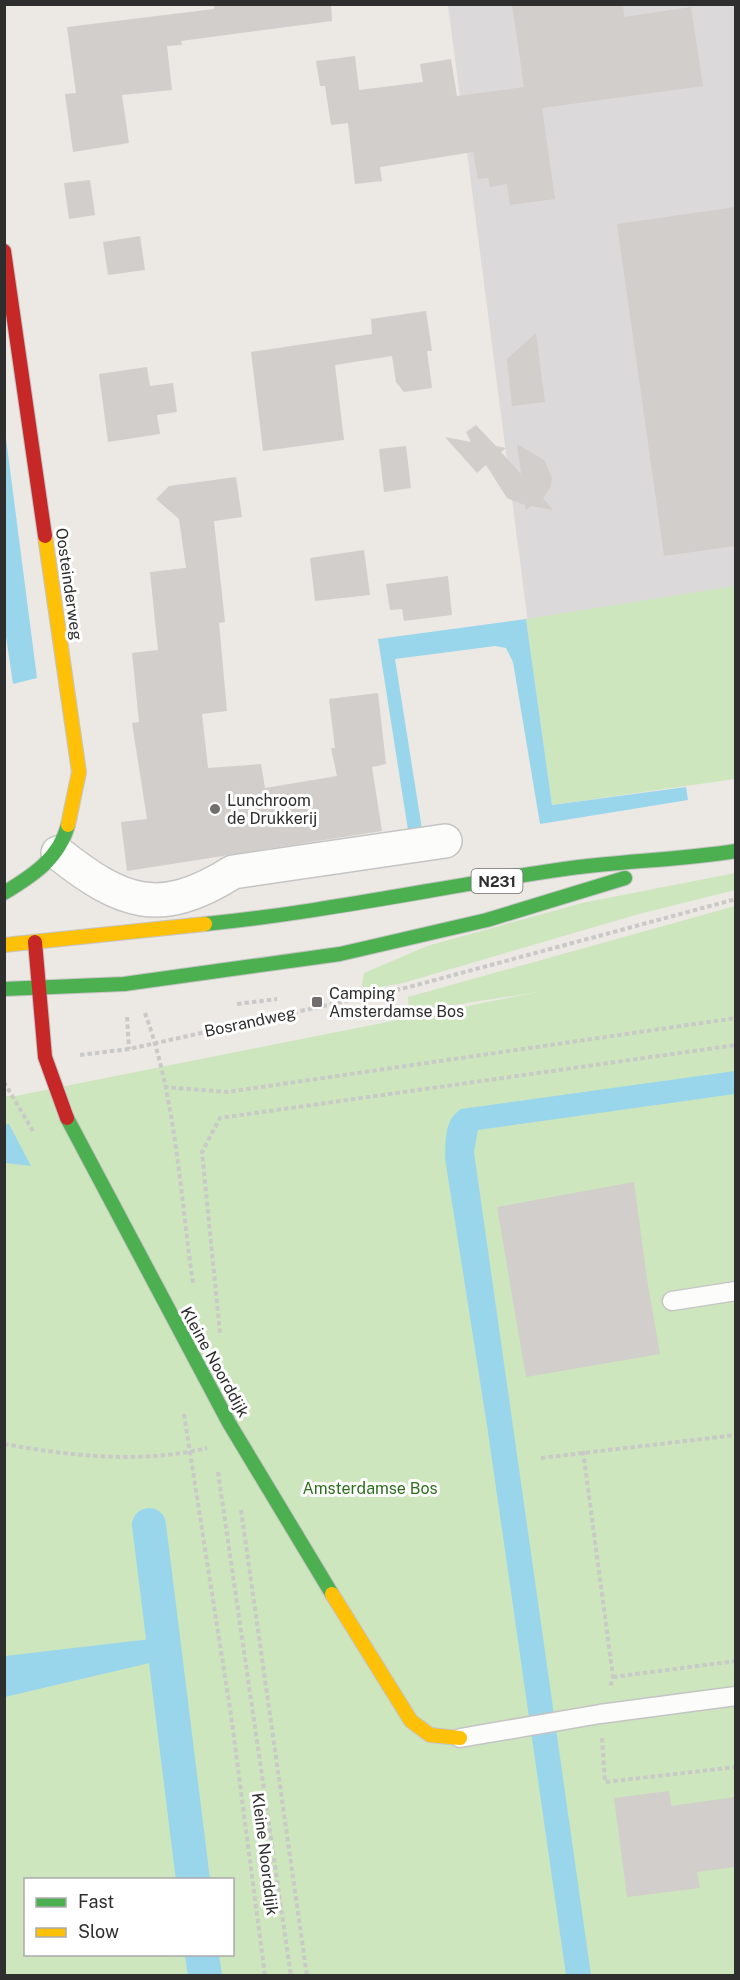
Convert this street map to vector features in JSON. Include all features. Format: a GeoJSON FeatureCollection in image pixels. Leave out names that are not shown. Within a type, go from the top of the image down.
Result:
{"type":"FeatureCollection","features":[{"type":"Feature","properties":{"kind":"street","name":"Oosteinderweg"},"geometry":{"type":"LineString","coordinates":[[4,251],[79,772],[67,832],[58,852],[37,873],[4,893]]}},
{"type":"Feature","properties":{"kind":"street"},"geometry":{"type":"LineString","coordinates":[[58,852],[87,876],[116,893],[142,900],[170,900],[213,885],[233,872],[445,841]]}},
{"type":"Feature","properties":{"kind":"street","name":"N231"},"geometry":{"type":"LineString","coordinates":[[4,945],[258,919],[566,869],[690,858],[735,851]]}},
{"type":"Feature","properties":{"kind":"street","name":"N231"},"geometry":{"type":"LineString","coordinates":[[4,990],[37,986],[124,984],[340,954],[487,920],[690,858]]}},
{"type":"Feature","properties":{"kind":"street","name":"Kleine Noorddijk"},"geometry":{"type":"LineString","coordinates":[[35,942],[37,986],[45,1057],[64,1113],[93,1172],[206,1382],[398,1703],[417,1728],[436,1739],[460,1738]]}},
{"type":"Feature","properties":{"kind":"lane"},"geometry":{"type":"LineString","coordinates":[[672,1301],[735,1291]]}},
{"type":"Feature","properties":{"kind":"lane"},"geometry":{"type":"LineString","coordinates":[[460,1738],[600,1714],[735,1696]]}},
{"type":"Feature","properties":{"kind":"path","name":"Bosrandweg"},"geometry":{"type":"LineString","coordinates":[[45,1057],[87,1054],[155,1043],[409,987],[735,900]]}},
{"type":"Feature","properties":{"kind":"path"},"geometry":{"type":"LineString","coordinates":[[144,1011],[155,1043],[164,1087],[193,1287]]}},
{"type":"Feature","properties":{"kind":"path"},"geometry":{"type":"LineString","coordinates":[[164,1087],[227,1092],[518,1047],[735,1018]]}},
{"type":"Feature","properties":{"kind":"path"},"geometry":{"type":"LineString","coordinates":[[221,1341],[202,1152],[220,1118],[735,1045]]}},
{"type":"Feature","properties":{"kind":"path"},"geometry":{"type":"LineString","coordinates":[[541,1458],[583,1451],[735,1435]]}},
{"type":"Feature","properties":{"kind":"path"},"geometry":{"type":"LineString","coordinates":[[4,1444],[108,1458],[190,1452],[214,1447]]}},
{"type":"Feature","properties":{"kind":"path"},"geometry":{"type":"LineString","coordinates":[[583,1451],[614,1677],[600,1714],[605,1782],[735,1767]]}},
{"type":"Feature","properties":{"kind":"path","name":"Kleine Noorddijk"},"geometry":{"type":"LineString","coordinates":[[190,1452],[231,1715],[265,1976]]}},
{"type":"Feature","properties":{"kind":"path"},"geometry":{"type":"LineString","coordinates":[[217,1470],[291,1976]]}},
{"type":"Feature","properties":{"kind":"path"},"geometry":{"type":"LineString","coordinates":[[240,1504],[307,1976]]}},
{"type":"Feature","properties":{"kind":"path"},"geometry":{"type":"LineString","coordinates":[[614,1677],[735,1661]]}},
{"type":"Feature","properties":{"kind":"shaded area"},"geometry":{"type":"Polygon","coordinates":[[[448,5],[735,5],[735,711],[543,739],[448,5]]]}},
{"type":"Feature","properties":{"kind":"green space"},"geometry":{"type":"Polygon","coordinates":[[[735,586],[735,779],[552,805],[526,619],[735,586]]]}},
{"type":"Feature","properties":{"kind":"green space"},"geometry":{"type":"Polygon","coordinates":[[[735,873],[735,890],[639,914],[403,983],[361,991],[364,973],[427,946],[582,903],[735,873]]]}},
{"type":"Feature","properties":{"kind":"green space","name":"Amsterdamse Bos"},"geometry":{"type":"Polygon","coordinates":[[[735,906],[735,1975],[5,1975],[5,1096],[15,1096],[538,992],[409,1012],[408,997],[735,906]]]}},
{"type":"Feature","properties":{"kind":"water"},"geometry":{"type":"Polygon","coordinates":[[[4,423],[37,678],[13,684],[4,623],[4,423]]]}},
{"type":"Feature","properties":{"kind":"water"},"geometry":{"type":"Polygon","coordinates":[[[526,619],[552,805],[686,787],[688,800],[540,824],[513,662],[506,648],[495,646],[395,659],[422,829],[408,830],[378,639],[526,619]]]}},
{"type":"Feature","properties":{"kind":"water"},"geometry":{"type":"Polygon","coordinates":[[[735,1071],[735,1094],[478,1130],[474,1152],[591,1975],[566,1975],[488,1432],[445,1158],[447,1131],[451,1119],[461,1109],[735,1071]]]}},
{"type":"Feature","properties":{"kind":"water"},"geometry":{"type":"Polygon","coordinates":[[[5,1124],[9,1124],[31,1166],[5,1163],[5,1124]]]}},
{"type":"Feature","properties":{"kind":"water"},"geometry":{"type":"Polygon","coordinates":[[[168,1637],[171,1658],[5,1697],[5,1656],[168,1637]]]}},
{"type":"Feature","properties":{"kind":"building"},"geometry":{"type":"Polygon","coordinates":[[[214,4],[331,4],[332,21],[181,41],[182,45],[167,46],[172,90],[122,95],[129,143],[73,152],[65,94],[76,93],[67,27],[214,9],[214,4]]]}},
{"type":"Feature","properties":{"kind":"building"},"geometry":{"type":"Polygon","coordinates":[[[512,4],[623,4],[624,17],[691,7],[703,86],[542,108],[555,199],[510,205],[507,184],[490,187],[488,178],[478,179],[473,152],[380,167],[382,181],[355,184],[348,123],[331,125],[325,86],[320,86],[316,61],[355,56],[359,90],[423,82],[420,64],[451,59],[457,96],[524,87],[512,4]]]}},
{"type":"Feature","properties":{"kind":"building"},"geometry":{"type":"Polygon","coordinates":[[[90,180],[95,215],[69,219],[64,183],[90,180]]]}},
{"type":"Feature","properties":{"kind":"building"},"geometry":{"type":"Polygon","coordinates":[[[735,207],[735,546],[664,556],[617,224],[735,207]]]}},
{"type":"Feature","properties":{"kind":"building"},"geometry":{"type":"Polygon","coordinates":[[[140,236],[145,270],[108,275],[103,242],[140,236]]]}},
{"type":"Feature","properties":{"kind":"building"},"geometry":{"type":"Polygon","coordinates":[[[426,311],[432,351],[427,351],[432,388],[404,392],[396,382],[392,356],[335,365],[344,440],[263,451],[251,352],[372,334],[371,319],[426,311]]]}},
{"type":"Feature","properties":{"kind":"building"},"geometry":{"type":"Polygon","coordinates":[[[536,333],[545,402],[512,406],[507,359],[536,333]]]}},
{"type":"Feature","properties":{"kind":"building"},"geometry":{"type":"Polygon","coordinates":[[[147,367],[150,386],[173,383],[177,412],[157,415],[160,434],[108,442],[99,374],[147,367]]]}},
{"type":"Feature","properties":{"kind":"building"},"geometry":{"type":"Polygon","coordinates":[[[476,425],[496,446],[506,448],[501,452],[521,474],[517,444],[544,460],[552,478],[550,488],[543,498],[553,510],[531,506],[526,510],[525,505],[507,498],[486,465],[477,473],[445,437],[471,442],[466,432],[476,425]]]}},
{"type":"Feature","properties":{"kind":"building"},"geometry":{"type":"Polygon","coordinates":[[[406,446],[411,488],[384,492],[379,449],[406,446]]]}},
{"type":"Feature","properties":{"kind":"building"},"geometry":{"type":"Polygon","coordinates":[[[236,477],[242,517],[214,521],[225,622],[219,623],[227,711],[202,714],[208,768],[261,764],[265,788],[337,776],[331,748],[335,748],[329,699],[378,693],[386,764],[372,767],[382,831],[127,871],[121,822],[147,819],[132,723],[139,722],[132,653],[158,650],[150,572],[186,568],[179,519],[156,499],[169,486],[236,477]]]}},
{"type":"Feature","properties":{"kind":"building"},"geometry":{"type":"Polygon","coordinates":[[[364,550],[370,595],[315,601],[310,558],[364,550]]]}},
{"type":"Feature","properties":{"kind":"building"},"geometry":{"type":"Polygon","coordinates":[[[448,576],[452,615],[404,621],[402,609],[390,610],[386,584],[448,576]]]}},
{"type":"Feature","properties":{"kind":"building"},"geometry":{"type":"Polygon","coordinates":[[[634,1182],[660,1354],[526,1377],[497,1207],[634,1182]]]}},
{"type":"Feature","properties":{"kind":"building"},"geometry":{"type":"Polygon","coordinates":[[[669,1791],[671,1806],[735,1797],[735,1867],[697,1872],[700,1888],[627,1897],[614,1798],[669,1791]]]}},
{"type":"Feature","properties":{"kind":"waterway"},"geometry":{"type":"LineString","coordinates":[[149,1525],[193,1878]]}},
{"type":"Feature","properties":{"kind":"waterway"},"geometry":{"type":"LineString","coordinates":[[202,1956],[205,1976]]}},
{"type":"Feature","properties":{"kind":"traffic: fast"},"geometry":{"type":"LineString","coordinates":[[4,893],[25,880],[51,857],[64,837],[68,825]]}},
{"type":"Feature","properties":{"kind":"traffic: fast"},"geometry":{"type":"LineString","coordinates":[[205,924],[295,913],[564,869],[736,851]]}},
{"type":"Feature","properties":{"kind":"traffic: fast"},"geometry":{"type":"LineString","coordinates":[[4,989],[124,984],[340,954],[487,920],[625,878]]}},
{"type":"Feature","properties":{"kind":"traffic: fast"},"geometry":{"type":"LineString","coordinates":[[67,1118],[229,1423],[332,1594]]}},
{"type":"Feature","properties":{"kind":"traffic: slow"},"geometry":{"type":"LineString","coordinates":[[45,536],[79,772],[68,825]]}},
{"type":"Feature","properties":{"kind":"traffic: slow"},"geometry":{"type":"LineString","coordinates":[[4,945],[205,924]]}},
{"type":"Feature","properties":{"kind":"traffic: slow"},"geometry":{"type":"LineString","coordinates":[[332,1594],[411,1721],[430,1735],[460,1738]]}},
{"type":"Feature","properties":{"kind":"traffic: jam"},"geometry":{"type":"LineString","coordinates":[[4,251],[45,536]]}},
{"type":"Feature","properties":{"kind":"traffic: jam"},"geometry":{"type":"LineString","coordinates":[[35,942],[45,1057],[67,1118]]}},
{"type":"Feature","properties":{"kind":"place","name":"Lunchroom de Drukkerij"},"geometry":{"type":"Point","coordinates":[215,809]}},
{"type":"Feature","properties":{"kind":"place","name":"Camping Amsterdamse Bos"},"geometry":{"type":"Point","coordinates":[317,1002]}}]}
